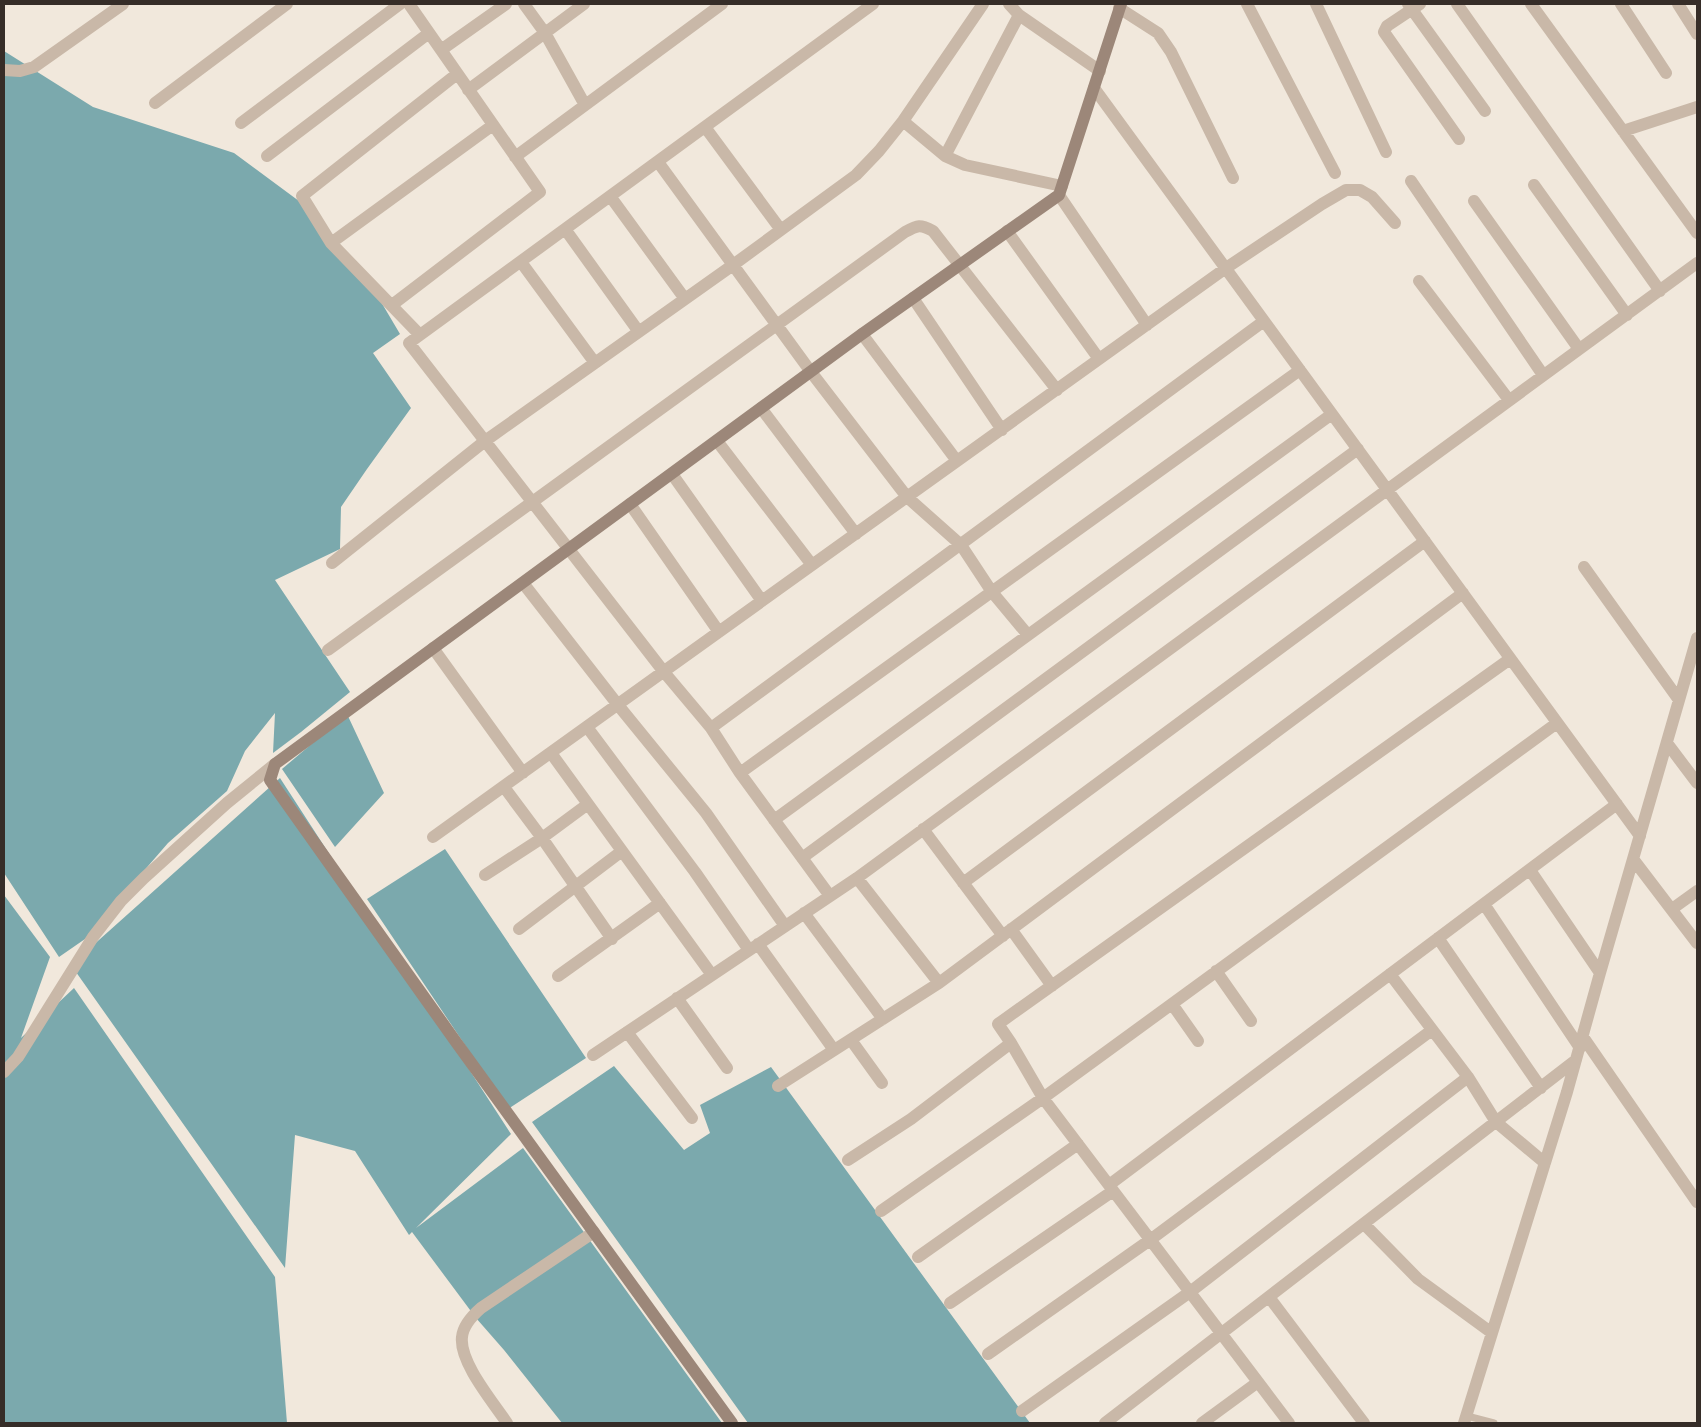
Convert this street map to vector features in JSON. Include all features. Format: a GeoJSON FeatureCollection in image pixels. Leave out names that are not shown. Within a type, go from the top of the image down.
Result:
{"type":"FeatureCollection","features":[{"type":"Feature","properties":{"kind":"street"},"geometry":{"type":"LineString","coordinates":[[4,70],[20,71],[34,67],[123,4]]}},
{"type":"Feature","properties":{"kind":"street"},"geometry":{"type":"LineString","coordinates":[[155,103],[287,4]]}},
{"type":"Feature","properties":{"kind":"street"},"geometry":{"type":"LineString","coordinates":[[241,123],[400,4]]}},
{"type":"Feature","properties":{"kind":"street"},"geometry":{"type":"LineString","coordinates":[[392,305],[540,192],[409,4]]}},
{"type":"Feature","properties":{"kind":"street"},"geometry":{"type":"LineString","coordinates":[[441,50],[506,4]]}},
{"type":"Feature","properties":{"kind":"street"},"geometry":{"type":"LineString","coordinates":[[524,4],[545,33],[585,105]]}},
{"type":"Feature","properties":{"kind":"street"},"geometry":{"type":"LineString","coordinates":[[468,90],[584,4]]}},
{"type":"Feature","properties":{"kind":"street"},"geometry":{"type":"LineString","coordinates":[[515,157],[722,4]]}},
{"type":"Feature","properties":{"kind":"street"},"geometry":{"type":"LineString","coordinates":[[830,896],[740,773],[711,728],[664,672],[409,343],[873,4]]}},
{"type":"Feature","properties":{"kind":"street"},"geometry":{"type":"LineString","coordinates":[[332,563],[485,441],[856,175],[903,121],[982,4]]}},
{"type":"Feature","properties":{"kind":"street"},"geometry":{"type":"LineString","coordinates":[[1009,4],[1019,15],[1100,70]]}},
{"type":"Feature","properties":{"kind":"street"},"geometry":{"type":"LineString","coordinates":[[1246,4],[1335,173]]}},
{"type":"Feature","properties":{"kind":"street"},"geometry":{"type":"LineString","coordinates":[[1316,4],[1386,152]]}},
{"type":"Feature","properties":{"kind":"street"},"geometry":{"type":"LineString","coordinates":[[1457,4],[1660,291]]}},
{"type":"Feature","properties":{"kind":"street"},"geometry":{"type":"LineString","coordinates":[[1533,4],[1697,233]]}},
{"type":"Feature","properties":{"kind":"street"},"geometry":{"type":"LineString","coordinates":[[1621,4],[1666,73]]}},
{"type":"Feature","properties":{"kind":"street"},"geometry":{"type":"LineString","coordinates":[[1678,4],[1697,34]]}},
{"type":"Feature","properties":{"kind":"street"},"geometry":{"type":"LineString","coordinates":[[4,1072],[18,1057],[92,936],[121,901],[144,878],[214,814],[275,764],[862,334],[1008,231],[1060,190],[1120,6],[1158,34],[1171,52],[1233,178]]}},
{"type":"Feature","properties":{"kind":"street"},"geometry":{"type":"LineString","coordinates":[[1459,140],[1384,32],[1387,26],[1413,6],[1485,111]]}},
{"type":"Feature","properties":{"kind":"street"},"geometry":{"type":"LineString","coordinates":[[946,156],[1019,15]]}},
{"type":"Feature","properties":{"kind":"street"},"geometry":{"type":"LineString","coordinates":[[267,156],[429,33]]}},
{"type":"Feature","properties":{"kind":"street"},"geometry":{"type":"LineString","coordinates":[[420,335],[331,243],[302,196],[457,74]]}},
{"type":"Feature","properties":{"kind":"street"},"geometry":{"type":"LineString","coordinates":[[1094,88],[1640,836]]}},
{"type":"Feature","properties":{"kind":"street"},"geometry":{"type":"LineString","coordinates":[[1623,131],[1697,107]]}},
{"type":"Feature","properties":{"kind":"street"},"geometry":{"type":"LineString","coordinates":[[903,121],[946,156],[966,165],[1060,190],[1148,325]]}},
{"type":"Feature","properties":{"kind":"street"},"geometry":{"type":"LineString","coordinates":[[331,243],[493,125]]}},
{"type":"Feature","properties":{"kind":"street"},"geometry":{"type":"LineString","coordinates":[[705,127],[781,230]]}},
{"type":"Feature","properties":{"kind":"street"},"geometry":{"type":"LineString","coordinates":[[658,162],[811,372],[907,497],[961,545],[992,592],[1028,635]]}},
{"type":"Feature","properties":{"kind":"street"},"geometry":{"type":"LineString","coordinates":[[1411,181],[1543,375]]}},
{"type":"Feature","properties":{"kind":"street"},"geometry":{"type":"LineString","coordinates":[[1534,185],[1627,315]]}},
{"type":"Feature","properties":{"kind":"street"},"geometry":{"type":"LineString","coordinates":[[434,837],[1226,268],[1322,204],[1346,190],[1360,190],[1372,197],[1395,223]]}},
{"type":"Feature","properties":{"kind":"street"},"geometry":{"type":"LineString","coordinates":[[610,196],[685,299]]}},
{"type":"Feature","properties":{"kind":"street"},"geometry":{"type":"LineString","coordinates":[[1474,201],[1579,349]]}},
{"type":"Feature","properties":{"kind":"street"},"geometry":{"type":"LineString","coordinates":[[328,650],[778,326],[905,232],[916,226],[923,226],[933,231],[961,264],[1057,390]]}},
{"type":"Feature","properties":{"kind":"street"},"geometry":{"type":"LineString","coordinates":[[565,229],[639,332]]}},
{"type":"Feature","properties":{"kind":"street"},"geometry":{"type":"LineString","coordinates":[[1008,231],[1099,360]]}},
{"type":"Feature","properties":{"kind":"street"},"geometry":{"type":"LineString","coordinates":[[521,262],[595,363]]}},
{"type":"Feature","properties":{"kind":"street"},"geometry":{"type":"LineString","coordinates":[[593,1054],[858,878],[1697,263]]}},
{"type":"Feature","properties":{"kind":"street"},"geometry":{"type":"LineString","coordinates":[[1419,281],[1509,400]]}},
{"type":"Feature","properties":{"kind":"street"},"geometry":{"type":"LineString","coordinates":[[912,298],[1002,430]]}},
{"type":"Feature","properties":{"kind":"street"},"geometry":{"type":"LineString","coordinates":[[711,728],[1264,321]]}},
{"type":"Feature","properties":{"kind":"street"},"geometry":{"type":"LineString","coordinates":[[862,334],[957,461]]}},
{"type":"Feature","properties":{"kind":"street"},"geometry":{"type":"LineString","coordinates":[[740,773],[1300,370]]}},
{"type":"Feature","properties":{"kind":"street"},"geometry":{"type":"LineString","coordinates":[[761,408],[856,534]]}},
{"type":"Feature","properties":{"kind":"street"},"geometry":{"type":"LineString","coordinates":[[774,820],[1332,414]]}},
{"type":"Feature","properties":{"kind":"street"},"geometry":{"type":"LineString","coordinates":[[717,440],[812,565]]}},
{"type":"Feature","properties":{"kind":"street"},"geometry":{"type":"LineString","coordinates":[[802,858],[1358,449]]}},
{"type":"Feature","properties":{"kind":"street"},"geometry":{"type":"LineString","coordinates":[[672,474],[762,602]]}},
{"type":"Feature","properties":{"kind":"street"},"geometry":{"type":"LineString","coordinates":[[630,504],[719,632]]}},
{"type":"Feature","properties":{"kind":"street"},"geometry":{"type":"LineString","coordinates":[[963,883],[1425,542]]}},
{"type":"Feature","properties":{"kind":"street"},"geometry":{"type":"LineString","coordinates":[[1584,567],[1679,700]]}},
{"type":"Feature","properties":{"kind":"street"},"geometry":{"type":"LineString","coordinates":[[523,583],[618,705],[706,813],[786,926]]}},
{"type":"Feature","properties":{"kind":"street"},"geometry":{"type":"LineString","coordinates":[[778,1086],[939,983],[1463,593]]}},
{"type":"Feature","properties":{"kind":"street"},"geometry":{"type":"LineString","coordinates":[[1466,1420],[1580,1049],[1697,638]]}},
{"type":"Feature","properties":{"kind":"street"},"geometry":{"type":"LineString","coordinates":[[433,648],[523,773]]}},
{"type":"Feature","properties":{"kind":"street"},"geometry":{"type":"LineString","coordinates":[[1289,1423],[1043,1098],[998,1024],[1510,659]]}},
{"type":"Feature","properties":{"kind":"street"},"geometry":{"type":"LineString","coordinates":[[1688,668],[1697,680]]}},
{"type":"Feature","properties":{"kind":"street"},"geometry":{"type":"LineString","coordinates":[[881,1211],[1043,1098],[1557,723]]}},
{"type":"Feature","properties":{"kind":"street"},"geometry":{"type":"LineString","coordinates":[[587,727],[695,872],[834,1050]]}},
{"type":"Feature","properties":{"kind":"street"},"geometry":{"type":"LineString","coordinates":[[1667,743],[1697,783]]}},
{"type":"Feature","properties":{"kind":"street"},"geometry":{"type":"LineString","coordinates":[[551,753],[712,974]]}},
{"type":"Feature","properties":{"kind":"street"},"geometry":{"type":"LineString","coordinates":[[275,764],[270,780],[732,1423]]}},
{"type":"Feature","properties":{"kind":"street"},"geometry":{"type":"LineString","coordinates":[[504,787],[612,939]]}},
{"type":"Feature","properties":{"kind":"street"},"geometry":{"type":"LineString","coordinates":[[485,875],[542,838],[588,804]]}},
{"type":"Feature","properties":{"kind":"street"},"geometry":{"type":"LineString","coordinates":[[950,1303],[1111,1188],[1390,974],[1617,804]]}},
{"type":"Feature","properties":{"kind":"street"},"geometry":{"type":"LineString","coordinates":[[923,829],[963,883],[1052,986]]}},
{"type":"Feature","properties":{"kind":"street"},"geometry":{"type":"LineString","coordinates":[[519,929],[622,851]]}},
{"type":"Feature","properties":{"kind":"street"},"geometry":{"type":"LineString","coordinates":[[1633,858],[1697,943]]}},
{"type":"Feature","properties":{"kind":"street"},"geometry":{"type":"LineString","coordinates":[[1530,870],[1600,974]]}},
{"type":"Feature","properties":{"kind":"street"},"geometry":{"type":"LineString","coordinates":[[858,878],[939,983]]}},
{"type":"Feature","properties":{"kind":"street"},"geometry":{"type":"LineString","coordinates":[[1672,909],[1697,891]]}},
{"type":"Feature","properties":{"kind":"street"},"geometry":{"type":"LineString","coordinates":[[558,976],[660,903]]}},
{"type":"Feature","properties":{"kind":"street"},"geometry":{"type":"LineString","coordinates":[[1484,904],[1580,1049],[1697,1202]]}},
{"type":"Feature","properties":{"kind":"street"},"geometry":{"type":"LineString","coordinates":[[804,913],[883,1019]]}},
{"type":"Feature","properties":{"kind":"street"},"geometry":{"type":"LineString","coordinates":[[1438,938],[1541,1088]]}},
{"type":"Feature","properties":{"kind":"street"},"geometry":{"type":"LineString","coordinates":[[1216,971],[1251,1022]]}},
{"type":"Feature","properties":{"kind":"street"},"geometry":{"type":"LineString","coordinates":[[1390,974],[1468,1077],[1496,1122],[1545,1163]]}},
{"type":"Feature","properties":{"kind":"street"},"geometry":{"type":"LineString","coordinates":[[677,998],[727,1068]]}},
{"type":"Feature","properties":{"kind":"street"},"geometry":{"type":"LineString","coordinates":[[1172,1004],[1198,1041]]}},
{"type":"Feature","properties":{"kind":"street"},"geometry":{"type":"LineString","coordinates":[[988,1354],[1150,1240],[1432,1030]]}},
{"type":"Feature","properties":{"kind":"street"},"geometry":{"type":"LineString","coordinates":[[627,1032],[692,1118]]}},
{"type":"Feature","properties":{"kind":"street"},"geometry":{"type":"LineString","coordinates":[[851,1040],[882,1082]]}},
{"type":"Feature","properties":{"kind":"street"},"geometry":{"type":"LineString","coordinates":[[848,1160],[911,1119],[1011,1043]]}},
{"type":"Feature","properties":{"kind":"street"},"geometry":{"type":"LineString","coordinates":[[1105,1423],[1541,1088],[1580,1049]]}},
{"type":"Feature","properties":{"kind":"street"},"geometry":{"type":"LineString","coordinates":[[1022,1411],[1190,1292],[1468,1077]]}},
{"type":"Feature","properties":{"kind":"street"},"geometry":{"type":"LineString","coordinates":[[918,1257],[1078,1144]]}},
{"type":"Feature","properties":{"kind":"street"},"geometry":{"type":"LineString","coordinates":[[1364,1224],[1418,1279],[1492,1334]]}},
{"type":"Feature","properties":{"kind":"street"},"geometry":{"type":"LineString","coordinates":[[507,1423],[470,1367],[463,1350],[462,1336],[466,1325],[481,1308],[594,1232]]}},
{"type":"Feature","properties":{"kind":"street"},"geometry":{"type":"LineString","coordinates":[[1269,1297],[1364,1423]]}},
{"type":"Feature","properties":{"kind":"street"},"geometry":{"type":"LineString","coordinates":[[1202,1423],[1258,1382]]}},
{"type":"Feature","properties":{"kind":"lane"},"geometry":{"type":"LineString","coordinates":[[1466,1420],[1494,1423]]}},
{"type":"Feature","properties":{"kind":"water"},"geometry":{"type":"Polygon","coordinates":[[[4,51],[93,107],[234,153],[303,204],[374,290],[400,334],[373,353],[411,408],[341,507],[340,549],[275,580],[350,692],[273,753],[275,713],[245,751],[227,791],[168,843],[85,939],[59,957],[4,873],[4,51]]]}},
{"type":"Feature","properties":{"kind":"water"},"geometry":{"type":"Polygon","coordinates":[[[347,714],[384,793],[335,847],[282,769],[347,714]]]}},
{"type":"Feature","properties":{"kind":"water"},"geometry":{"type":"Polygon","coordinates":[[[280,778],[511,1134],[416,1228],[523,1148],[722,1423],[562,1423],[476,1318],[412,1232],[409,1235],[355,1151],[295,1135],[285,1268],[71,965],[280,778]]]}},
{"type":"Feature","properties":{"kind":"water"},"geometry":{"type":"Polygon","coordinates":[[[445,849],[586,1058],[508,1109],[367,899],[445,849]]]}},
{"type":"Feature","properties":{"kind":"water"},"geometry":{"type":"Polygon","coordinates":[[[4,895],[50,957],[21,1038],[74,988],[275,1277],[287,1423],[4,1423],[4,895]]]}},
{"type":"Feature","properties":{"kind":"water"},"geometry":{"type":"Polygon","coordinates":[[[614,1066],[684,1150],[710,1133],[700,1105],[771,1067],[1030,1423],[748,1423],[532,1122],[614,1066]]]}}]}
